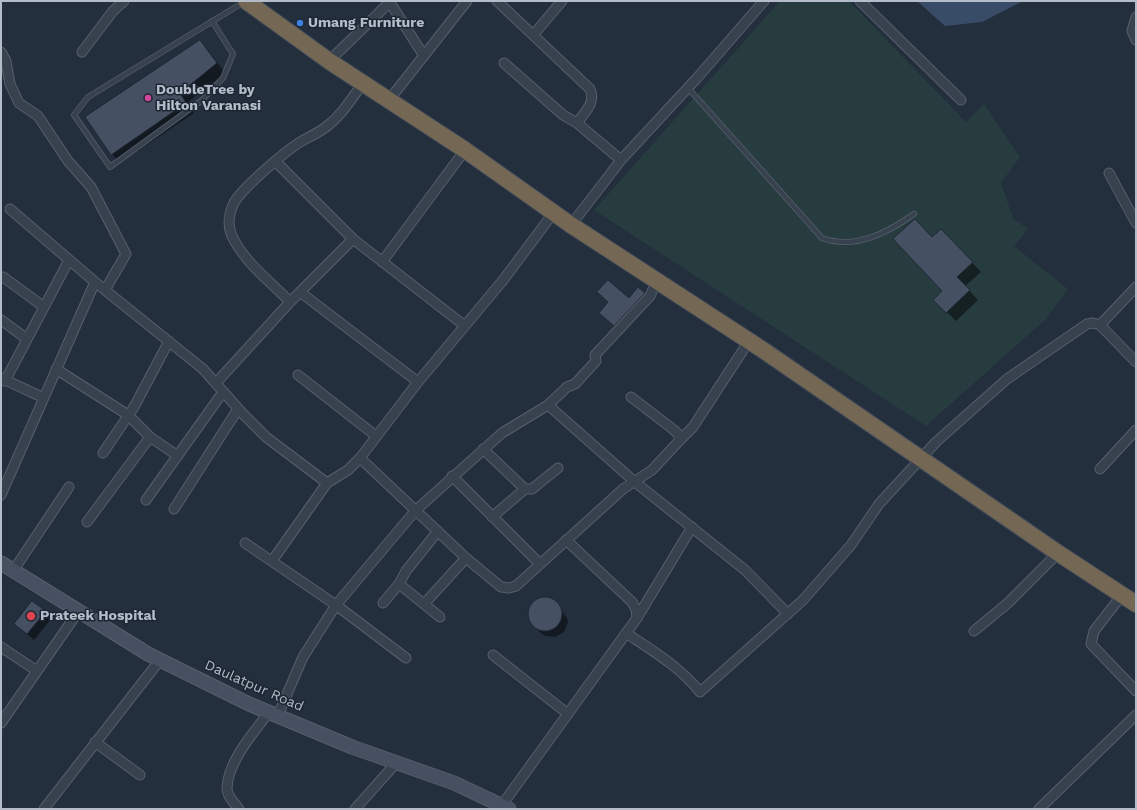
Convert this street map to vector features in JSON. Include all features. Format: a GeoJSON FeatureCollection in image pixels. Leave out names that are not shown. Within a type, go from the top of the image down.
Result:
{"type":"FeatureCollection","features":[{"type":"Feature","properties":{"kind":"highway"},"geometry":{"type":"LineString","coordinates":[[246,1],[329,61],[465,150],[571,225],[749,341],[1058,553],[1136,604]]}},
{"type":"Feature","properties":{"kind":"street"},"geometry":{"type":"LineString","coordinates":[[82,52],[113,11],[124,1]]}},
{"type":"Feature","properties":{"kind":"street"},"geometry":{"type":"LineString","coordinates":[[389,100],[468,1]]}},
{"type":"Feature","properties":{"kind":"street"},"geometry":{"type":"LineString","coordinates":[[497,1],[534,34],[590,89],[593,96],[592,103],[577,123]]}},
{"type":"Feature","properties":{"kind":"street"},"geometry":{"type":"LineString","coordinates":[[534,34],[562,1]]}},
{"type":"Feature","properties":{"kind":"street"},"geometry":{"type":"LineString","coordinates":[[571,225],[621,160],[688,88],[764,1]]}},
{"type":"Feature","properties":{"kind":"street"},"geometry":{"type":"LineString","coordinates":[[860,1],[961,100]]}},
{"type":"Feature","properties":{"kind":"street"},"geometry":{"type":"LineString","coordinates":[[329,61],[390,2],[424,56]]}},
{"type":"Feature","properties":{"kind":"street"},"geometry":{"type":"LineString","coordinates":[[1136,17],[1132,32],[1136,40]]}},
{"type":"Feature","properties":{"kind":"street"},"geometry":{"type":"LineString","coordinates":[[1,52],[6,61],[10,84],[19,103],[38,116],[68,161],[91,188],[126,254],[105,290]]}},
{"type":"Feature","properties":{"kind":"street"},"geometry":{"type":"LineString","coordinates":[[504,63],[563,115],[577,123],[621,160]]}},
{"type":"Feature","properties":{"kind":"street"},"geometry":{"type":"LineString","coordinates":[[290,302],[246,257],[232,236],[228,224],[235,201],[275,162],[339,116],[363,82]]}},
{"type":"Feature","properties":{"kind":"street"},"geometry":{"type":"LineString","coordinates":[[382,262],[465,150]]}},
{"type":"Feature","properties":{"kind":"street"},"geometry":{"type":"LineString","coordinates":[[275,162],[353,239],[465,326]]}},
{"type":"Feature","properties":{"kind":"street"},"geometry":{"type":"LineString","coordinates":[[1109,173],[1136,223]]}},
{"type":"Feature","properties":{"kind":"street"},"geometry":{"type":"LineString","coordinates":[[10,209],[94,282],[170,341],[203,369],[238,409],[266,437],[327,484]]}},
{"type":"Feature","properties":{"kind":"street"},"geometry":{"type":"LineString","coordinates":[[272,561],[327,484],[348,470],[360,458],[418,382],[504,279],[554,212]]}},
{"type":"Feature","properties":{"kind":"street"},"geometry":{"type":"LineString","coordinates":[[216,383],[290,302],[353,239]]}},
{"type":"Feature","properties":{"kind":"street"},"geometry":{"type":"LineString","coordinates":[[44,398],[3,379],[27,340],[69,260]]}},
{"type":"Feature","properties":{"kind":"street"},"geometry":{"type":"LineString","coordinates":[[3,277],[44,307]]}},
{"type":"Feature","properties":{"kind":"street"},"geometry":{"type":"LineString","coordinates":[[239,809],[231,799],[227,788],[230,774],[246,743],[273,713],[303,657],[336,605],[415,511],[452,476],[508,428],[548,405],[567,387],[575,384],[596,361],[595,355],[650,296],[657,281]]}},
{"type":"Feature","properties":{"kind":"street"},"geometry":{"type":"LineString","coordinates":[[1,495],[94,282]]}},
{"type":"Feature","properties":{"kind":"street"},"geometry":{"type":"LineString","coordinates":[[1100,325],[1136,286]]}},
{"type":"Feature","properties":{"kind":"street"},"geometry":{"type":"LineString","coordinates":[[300,292],[418,382]]}},
{"type":"Feature","properties":{"kind":"street"},"geometry":{"type":"LineString","coordinates":[[1,320],[27,340]]}},
{"type":"Feature","properties":{"kind":"street"},"geometry":{"type":"LineString","coordinates":[[626,633],[672,664],[688,677],[700,692],[803,600],[851,545],[892,488],[922,459],[946,432],[1007,379],[1076,329],[1093,323],[1100,325],[1136,362]]}},
{"type":"Feature","properties":{"kind":"street"},"geometry":{"type":"LineString","coordinates":[[103,453],[128,415],[170,341]]}},
{"type":"Feature","properties":{"kind":"street"},"geometry":{"type":"LineString","coordinates":[[360,458],[466,558],[501,587],[509,588],[516,586],[623,489],[652,470],[693,427],[749,341]]}},
{"type":"Feature","properties":{"kind":"street"},"geometry":{"type":"LineString","coordinates":[[56,369],[128,415],[150,437],[178,456]]}},
{"type":"Feature","properties":{"kind":"street"},"geometry":{"type":"LineString","coordinates":[[298,375],[376,436]]}},
{"type":"Feature","properties":{"kind":"street"},"geometry":{"type":"LineString","coordinates":[[146,500],[223,392]]}},
{"type":"Feature","properties":{"kind":"street"},"geometry":{"type":"LineString","coordinates":[[630,397],[674,430],[678,434],[680,440]]}},
{"type":"Feature","properties":{"kind":"street"},"geometry":{"type":"LineString","coordinates":[[548,405],[635,482],[745,570],[788,614]]}},
{"type":"Feature","properties":{"kind":"street"},"geometry":{"type":"LineString","coordinates":[[174,509],[238,409]]}},
{"type":"Feature","properties":{"kind":"street"},"geometry":{"type":"LineString","coordinates":[[1100,469],[1136,430]]}},
{"type":"Feature","properties":{"kind":"street"},"geometry":{"type":"LineString","coordinates":[[86,522],[150,437]]}},
{"type":"Feature","properties":{"kind":"street"},"geometry":{"type":"LineString","coordinates":[[483,449],[525,489]]}},
{"type":"Feature","properties":{"kind":"street"},"geometry":{"type":"LineString","coordinates":[[492,517],[525,489],[532,489],[558,468]]}},
{"type":"Feature","properties":{"kind":"street"},"geometry":{"type":"LineString","coordinates":[[452,476],[540,564]]}},
{"type":"Feature","properties":{"kind":"street"},"geometry":{"type":"LineString","coordinates":[[13,571],[69,487]]}},
{"type":"Feature","properties":{"kind":"street"},"geometry":{"type":"LineString","coordinates":[[506,807],[568,714],[636,618],[692,527]]}},
{"type":"Feature","properties":{"kind":"street"},"geometry":{"type":"LineString","coordinates":[[383,603],[438,531]]}},
{"type":"Feature","properties":{"kind":"street"},"geometry":{"type":"LineString","coordinates":[[566,540],[632,602],[636,609],[636,618]]}},
{"type":"Feature","properties":{"kind":"street"},"geometry":{"type":"LineString","coordinates":[[245,544],[336,605],[406,658]]}},
{"type":"Feature","properties":{"kind":"street"},"geometry":{"type":"LineString","coordinates":[[974,631],[1030,583],[1058,553]]}},
{"type":"Feature","properties":{"kind":"street"},"geometry":{"type":"LineString","coordinates":[[424,604],[466,558]]}},
{"type":"Feature","properties":{"kind":"street","name":"Daulatpur Road"},"geometry":{"type":"LineString","coordinates":[[1,563],[78,612],[160,660],[249,704],[352,747],[454,783],[506,807]]}},
{"type":"Feature","properties":{"kind":"street"},"geometry":{"type":"LineString","coordinates":[[399,584],[440,617]]}},
{"type":"Feature","properties":{"kind":"street"},"geometry":{"type":"LineString","coordinates":[[1122,595],[1094,631],[1091,644],[1136,691]]}},
{"type":"Feature","properties":{"kind":"street"},"geometry":{"type":"LineString","coordinates":[[1,723],[78,612]]}},
{"type":"Feature","properties":{"kind":"street"},"geometry":{"type":"LineString","coordinates":[[1,646],[37,672]]}},
{"type":"Feature","properties":{"kind":"street"},"geometry":{"type":"LineString","coordinates":[[493,655],[568,714]]}},
{"type":"Feature","properties":{"kind":"street"},"geometry":{"type":"LineString","coordinates":[[44,809],[160,660]]}},
{"type":"Feature","properties":{"kind":"street"},"geometry":{"type":"LineString","coordinates":[[1039,809],[1136,715]]}},
{"type":"Feature","properties":{"kind":"street"},"geometry":{"type":"LineString","coordinates":[[95,742],[140,775]]}},
{"type":"Feature","properties":{"kind":"street"},"geometry":{"type":"LineString","coordinates":[[356,809],[397,762]]}},
{"type":"Feature","properties":{"kind":"lane"},"geometry":{"type":"LineString","coordinates":[[212,21],[233,54],[223,78],[201,101],[110,167],[74,115],[88,97],[212,21],[246,1]]}},
{"type":"Feature","properties":{"kind":"lane"},"geometry":{"type":"LineString","coordinates":[[688,88],[822,238],[833,242],[843,242],[876,237],[890,231],[914,214]]}},
{"type":"Feature","properties":{"kind":"green space"},"geometry":{"type":"Polygon","coordinates":[[[780,1],[849,1],[966,122],[984,104],[1020,157],[1001,183],[1013,218],[1028,229],[1014,246],[1068,289],[1046,319],[926,426],[594,210],[780,1]]]}},
{"type":"Feature","properties":{"kind":"water"},"geometry":{"type":"Polygon","coordinates":[[[917,1],[1023,1],[982,22],[945,26],[917,1]]]}},
{"type":"Feature","properties":{"kind":"building","name":"DoubleTree by Hilton Varanasi"},"geometry":{"type":"Polygon","coordinates":[[[200,40],[217,63],[180,93],[186,103],[111,155],[85,117],[200,40]]]}},
{"type":"Feature","properties":{"kind":"building"},"geometry":{"type":"Polygon","coordinates":[[[915,219],[932,237],[941,229],[973,262],[957,277],[970,290],[946,313],[933,300],[942,291],[893,239],[915,219]]]}},
{"type":"Feature","properties":{"kind":"building"},"geometry":{"type":"Polygon","coordinates":[[[608,280],[629,298],[638,287],[645,293],[614,326],[599,313],[608,302],[597,292],[608,280]]]}},
{"type":"Feature","properties":{"kind":"building"},"geometry":{"type":"Polygon","coordinates":[[[545,597],[557,602],[562,614],[557,626],[545,631],[533,626],[528,614],[533,602],[545,597]]]}},
{"type":"Feature","properties":{"kind":"building"},"geometry":{"type":"Polygon","coordinates":[[[32,601],[46,611],[27,634],[14,624],[32,601]]]}},
{"type":"Feature","properties":{"kind":"place","name":"Umang Furniture"},"geometry":{"type":"Point","coordinates":[300,23]}},
{"type":"Feature","properties":{"kind":"place","name":"DoubleTree by Hilton Varanasi"},"geometry":{"type":"Point","coordinates":[148,98]}},
{"type":"Feature","properties":{"kind":"place","name":"Prateek Hospital"},"geometry":{"type":"Point","coordinates":[31,616]}}]}
